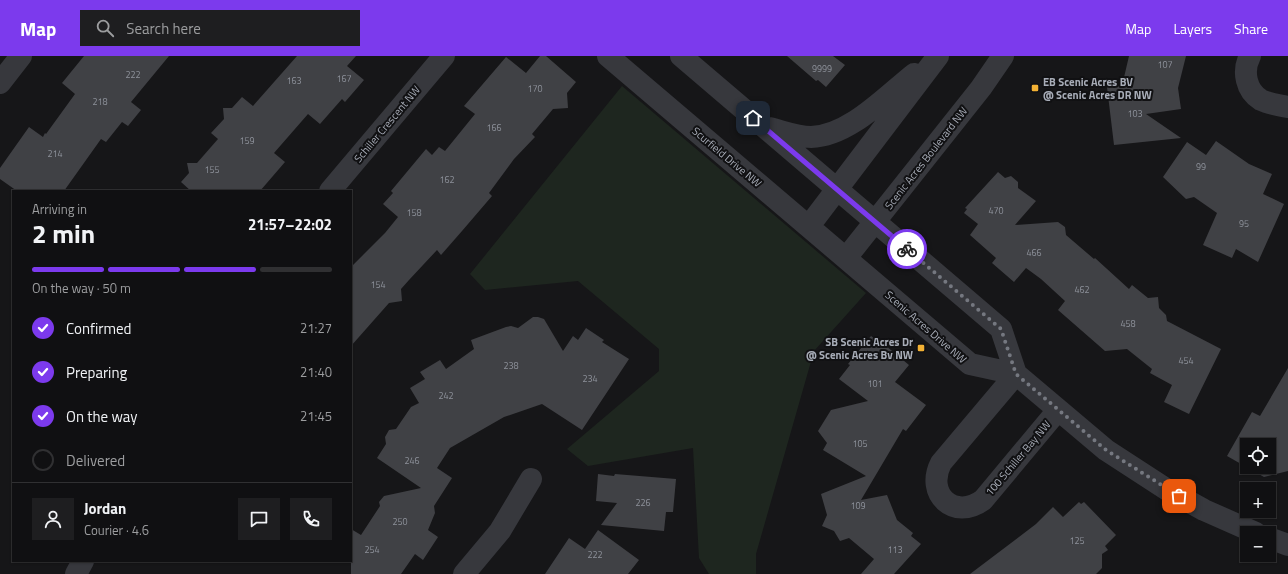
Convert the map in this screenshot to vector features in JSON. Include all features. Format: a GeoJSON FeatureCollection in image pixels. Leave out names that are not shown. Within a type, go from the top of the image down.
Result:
{"type":"FeatureCollection","features":[{"type":"Feature","properties":{"kind":"street"},"geometry":{"type":"LineString","coordinates":[[0,84],[21,56]]}},
{"type":"Feature","properties":{"kind":"street","name":"Schiller Crescent NW"},"geometry":{"type":"LineString","coordinates":[[331,190],[444,56]]}},
{"type":"Feature","properties":{"kind":"street","name":"Scurfield Drive NW"},"geometry":{"type":"LineString","coordinates":[[608,56],[846,258]]}},
{"type":"Feature","properties":{"kind":"street"},"geometry":{"type":"LineString","coordinates":[[681,56],[1001,329],[1016,374]]}},
{"type":"Feature","properties":{"kind":"street"},"geometry":{"type":"LineString","coordinates":[[809,226],[838,190],[937,56]]}},
{"type":"Feature","properties":{"kind":"street"},"geometry":{"type":"LineString","coordinates":[[766,128],[810,137],[825,135],[842,129],[863,116],[937,56]]}},
{"type":"Feature","properties":{"kind":"street","name":"Scenic Acres Boulevard NW"},"geometry":{"type":"LineString","coordinates":[[846,258],[981,88],[1003,56]]}},
{"type":"Feature","properties":{"kind":"street"},"geometry":{"type":"LineString","coordinates":[[1250,56],[1245,73],[1248,84],[1253,93],[1260,99],[1269,103],[1288,107]]}},
{"type":"Feature","properties":{"kind":"street","name":"Scenic Acres Drive NW"},"geometry":{"type":"LineString","coordinates":[[846,258],[970,364],[1016,374],[1106,450],[1166,489],[1204,510],[1240,526]]}},
{"type":"Feature","properties":{"kind":"street","name":"100 Schiller Bay NW"},"geometry":{"type":"LineString","coordinates":[[1016,374],[941,463],[937,471],[936,487],[945,501],[952,506],[968,508],[983,500],[1058,410]]}},
{"type":"Feature","properties":{"kind":"street"},"geometry":{"type":"LineString","coordinates":[[464,574],[500,531],[531,479]]}},
{"type":"Feature","properties":{"kind":"street"},"geometry":{"type":"LineString","coordinates":[[1276,541],[1288,545]]}},
{"type":"Feature","properties":{"kind":"street"},"geometry":{"type":"LineString","coordinates":[[76,574],[82,562]]}},
{"type":"Feature","properties":{"kind":"shaded area"},"geometry":{"type":"Polygon","coordinates":[[[622,86],[866,293],[814,351],[756,554],[756,574],[709,574],[699,558],[693,448],[588,466],[567,449],[659,371],[659,349],[578,281],[485,290],[470,274],[622,86]]]}},
{"type":"Feature","properties":{"kind":"building"},"geometry":{"type":"Polygon","coordinates":[[[84,56],[169,56],[131,102],[141,110],[128,126],[122,122],[106,142],[101,139],[65,190],[16,190],[0,179],[0,168],[29,127],[43,137],[45,133],[46,134],[75,94],[62,83],[84,56]]]}},
{"type":"Feature","properties":{"kind":"building"},"geometry":{"type":"Polygon","coordinates":[[[297,56],[356,56],[347,66],[364,80],[345,102],[342,99],[320,124],[308,114],[274,153],[285,162],[261,190],[190,190],[181,182],[189,173],[187,163],[197,163],[218,139],[211,133],[224,119],[223,108],[232,108],[242,97],[253,106],[297,56]]]}},
{"type":"Feature","properties":{"kind":"building"},"geometry":{"type":"Polygon","coordinates":[[[540,56],[546,56],[576,82],[567,93],[568,108],[553,109],[532,134],[535,137],[514,159],[489,193],[492,196],[441,255],[437,250],[401,289],[402,301],[389,303],[352,345],[352,266],[385,233],[398,217],[383,204],[393,193],[391,191],[426,149],[432,155],[439,147],[445,151],[475,114],[464,106],[506,57],[526,73],[540,56]]]}},
{"type":"Feature","properties":{"kind":"building"},"geometry":{"type":"Polygon","coordinates":[[[787,56],[833,56],[845,65],[826,87],[818,80],[816,81],[787,56]]]}},
{"type":"Feature","properties":{"kind":"building"},"geometry":{"type":"Polygon","coordinates":[[[1129,56],[1186,56],[1178,88],[1181,109],[1146,114],[1181,138],[1114,145],[1107,87],[1122,86],[1129,56]]]}},
{"type":"Feature","properties":{"kind":"building"},"geometry":{"type":"Polygon","coordinates":[[[1216,141],[1249,164],[1272,174],[1263,194],[1284,204],[1258,262],[1236,249],[1232,258],[1203,245],[1217,213],[1194,197],[1186,199],[1163,177],[1187,142],[1206,155],[1216,141]]]}},
{"type":"Feature","properties":{"kind":"building"},"geometry":{"type":"Polygon","coordinates":[[[998,172],[1005,178],[1011,176],[1018,182],[1018,188],[1036,201],[1015,225],[1058,222],[1065,227],[1066,235],[1094,259],[1095,258],[1129,289],[1132,285],[1148,298],[1158,297],[1159,308],[1166,315],[1167,321],[1221,349],[1189,414],[1164,402],[1172,385],[1150,373],[1152,369],[1127,349],[1105,351],[1058,310],[1065,301],[1041,279],[1026,268],[1014,282],[992,263],[996,258],[970,235],[978,224],[964,213],[967,209],[965,208],[998,172]]]}},
{"type":"Feature","properties":{"kind":"building"},"geometry":{"type":"Polygon","coordinates":[[[533,317],[544,319],[563,351],[573,336],[578,340],[586,328],[604,340],[602,342],[629,359],[582,430],[542,404],[504,417],[450,448],[437,468],[452,478],[434,506],[435,513],[428,530],[438,537],[423,560],[415,554],[401,574],[351,574],[352,530],[361,535],[380,506],[379,502],[384,496],[421,488],[377,458],[386,444],[385,437],[389,430],[396,429],[411,407],[419,403],[410,388],[425,379],[420,372],[440,360],[446,369],[474,349],[471,340],[506,327],[511,326],[518,328],[533,317]]]}},
{"type":"Feature","properties":{"kind":"building"},"geometry":{"type":"Polygon","coordinates":[[[871,336],[879,342],[880,341],[909,365],[895,382],[926,405],[906,431],[903,429],[861,500],[887,495],[897,520],[913,533],[911,536],[921,544],[894,574],[861,574],[874,559],[849,538],[840,541],[834,531],[822,526],[827,515],[821,494],[866,476],[823,450],[827,443],[818,431],[831,410],[868,401],[839,379],[850,365],[848,364],[871,336]]]}},
{"type":"Feature","properties":{"kind":"building"},"geometry":{"type":"Polygon","coordinates":[[[1288,368],[1288,471],[1276,474],[1276,438],[1240,438],[1240,463],[1227,456],[1252,412],[1260,416],[1288,368]]]}},
{"type":"Feature","properties":{"kind":"building"},"geometry":{"type":"Polygon","coordinates":[[[598,474],[676,479],[673,512],[666,512],[664,531],[601,525],[617,503],[596,501],[598,474]]]}},
{"type":"Feature","properties":{"kind":"building"},"geometry":{"type":"Polygon","coordinates":[[[1259,474],[1276,474],[1264,477],[1259,474]]]}},
{"type":"Feature","properties":{"kind":"building"},"geometry":{"type":"Polygon","coordinates":[[[1079,502],[1081,504],[1084,502],[1116,535],[1105,546],[1108,550],[1102,554],[1102,568],[1096,574],[970,574],[1036,524],[1053,507],[1063,517],[1079,502]]]}},
{"type":"Feature","properties":{"kind":"building"},"geometry":{"type":"Polygon","coordinates":[[[598,530],[639,560],[628,574],[545,574],[569,538],[585,549],[598,530]]]}},
{"type":"Feature","properties":{"kind":"way so far"},"geometry":{"type":"LineString","coordinates":[[907,249],[1001,329],[1016,374],[1106,450],[1179,496]]}},
{"type":"Feature","properties":{"kind":"place","name":"EB Scenic Acres BV @ Scenic Acres DR NW"},"geometry":{"type":"Point","coordinates":[1035,88]}},
{"type":"Feature","properties":{"kind":"place","name":"SB Scenic Acres Dr @ Scenic Acres Bv NW"},"geometry":{"type":"Point","coordinates":[921,348]}},
{"type":"Feature","properties":{"kind":"route"},"geometry":{"type":"LineString","coordinates":[[753,118],[907,249]]}}]}
